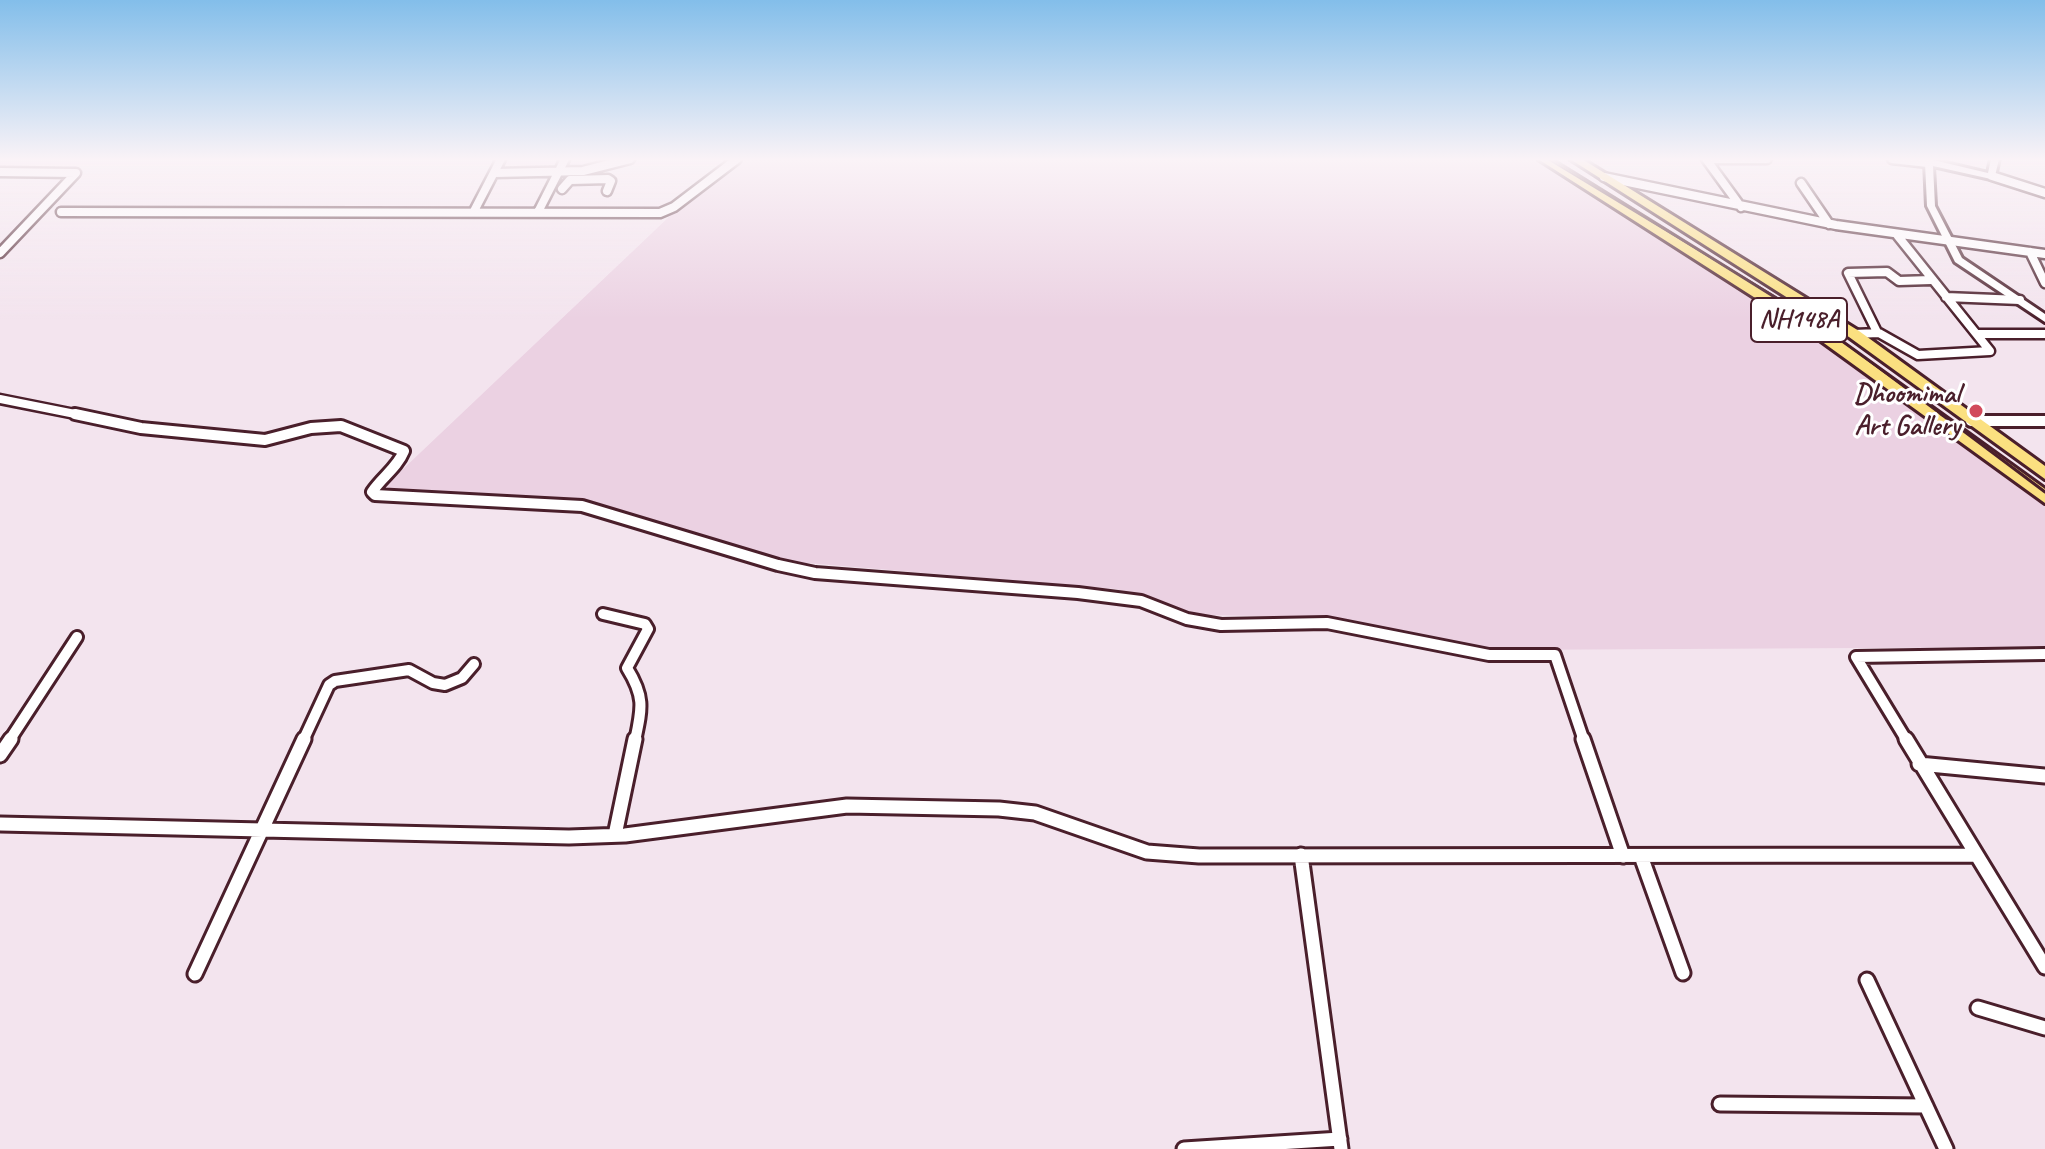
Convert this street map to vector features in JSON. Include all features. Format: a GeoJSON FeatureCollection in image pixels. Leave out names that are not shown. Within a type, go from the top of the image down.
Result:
{"type":"FeatureCollection","features":[{"type":"Feature","properties":{"kind":"highway","name":"NH148A"},"geometry":{"type":"LineString","coordinates":[[1628,213],[1815,330],[2045,497]]}},
{"type":"Feature","properties":{"kind":"highway","name":"NH148A"},"geometry":{"type":"LineString","coordinates":[[1661,213],[1854,334],[2045,474]]}},
{"type":"Feature","properties":{"kind":"street"},"geometry":{"type":"LineString","coordinates":[[0,253],[38,213]]}},
{"type":"Feature","properties":{"kind":"street"},"geometry":{"type":"LineString","coordinates":[[1770,213],[1897,235],[2045,254]]}},
{"type":"Feature","properties":{"kind":"street"},"geometry":{"type":"LineString","coordinates":[[1821,213],[1829,224]]}},
{"type":"Feature","properties":{"kind":"street"},"geometry":{"type":"LineString","coordinates":[[1934,213],[1960,263],[2045,319]]}},
{"type":"Feature","properties":{"kind":"street"},"geometry":{"type":"LineString","coordinates":[[1897,235],[1989,353],[1913,353],[1877,332],[1848,273],[1885,271],[1899,281],[1931,280]]}},
{"type":"Feature","properties":{"kind":"street"},"geometry":{"type":"LineString","coordinates":[[2030,252],[2045,283]]}},
{"type":"Feature","properties":{"kind":"street"},"geometry":{"type":"LineString","coordinates":[[1946,297],[2020,300]]}},
{"type":"Feature","properties":{"kind":"street"},"geometry":{"type":"LineString","coordinates":[[1854,334],[1877,332]]}},
{"type":"Feature","properties":{"kind":"street"},"geometry":{"type":"LineString","coordinates":[[1977,334],[2045,334]]}},
{"type":"Feature","properties":{"kind":"street"},"geometry":{"type":"LineString","coordinates":[[0,399],[141,428],[265,440],[311,428],[341,426],[404,451],[403,458],[376,484],[372,494],[375,495],[582,506],[778,565],[815,573],[1127,598],[1187,619],[1221,625],[1327,623],[1489,655],[1555,655],[1623,856]]}},
{"type":"Feature","properties":{"kind":"street"},"geometry":{"type":"LineString","coordinates":[[1971,421],[2045,421]]}},
{"type":"Feature","properties":{"kind":"street"},"geometry":{"type":"LineString","coordinates":[[603,614],[645,624],[648,629],[627,668],[640,689],[642,707],[615,835]]}},
{"type":"Feature","properties":{"kind":"street"},"geometry":{"type":"LineString","coordinates":[[0,755],[77,637]]}},
{"type":"Feature","properties":{"kind":"street"},"geometry":{"type":"LineString","coordinates":[[2045,654],[1857,656],[1919,764],[2045,967]]}},
{"type":"Feature","properties":{"kind":"street"},"geometry":{"type":"LineString","coordinates":[[195,974],[331,684],[409,670],[421,672],[435,683],[446,684],[463,678],[474,664]]}},
{"type":"Feature","properties":{"kind":"street"},"geometry":{"type":"LineString","coordinates":[[1919,764],[2045,776]]}},
{"type":"Feature","properties":{"kind":"street"},"geometry":{"type":"LineString","coordinates":[[0,824],[569,837],[615,835],[802,811],[905,806],[1035,813],[1147,852],[1171,855],[1976,855]]}},
{"type":"Feature","properties":{"kind":"street"},"geometry":{"type":"LineString","coordinates":[[1184,1149],[1340,1144],[1301,855]]}},
{"type":"Feature","properties":{"kind":"street"},"geometry":{"type":"LineString","coordinates":[[1641,856],[1683,973]]}},
{"type":"Feature","properties":{"kind":"street"},"geometry":{"type":"LineString","coordinates":[[1867,980],[1946,1149]]}},
{"type":"Feature","properties":{"kind":"street"},"geometry":{"type":"LineString","coordinates":[[1978,1008],[2045,1028]]}},
{"type":"Feature","properties":{"kind":"street"},"geometry":{"type":"LineString","coordinates":[[1720,1104],[1926,1106]]}},
{"type":"Feature","properties":{"kind":"shaded area"},"geometry":{"type":"Polygon","coordinates":[[[674,213],[1622,213],[1798,323],[2045,504],[2045,647],[1495,650],[1321,617],[1202,615],[1116,589],[795,562],[582,504],[382,489],[674,213]]]}},
{"type":"Feature","properties":{"kind":"railway"},"geometry":{"type":"LineString","coordinates":[[1637,213],[1814,320],[1943,416]]}},
{"type":"Feature","properties":{"kind":"railway"},"geometry":{"type":"LineString","coordinates":[[1941,414],[2045,492]]}},
{"type":"Feature","properties":{"kind":"place","name":"Dhoomimal Art Gallery"},"geometry":{"type":"Point","coordinates":[1976,411]}}]}
